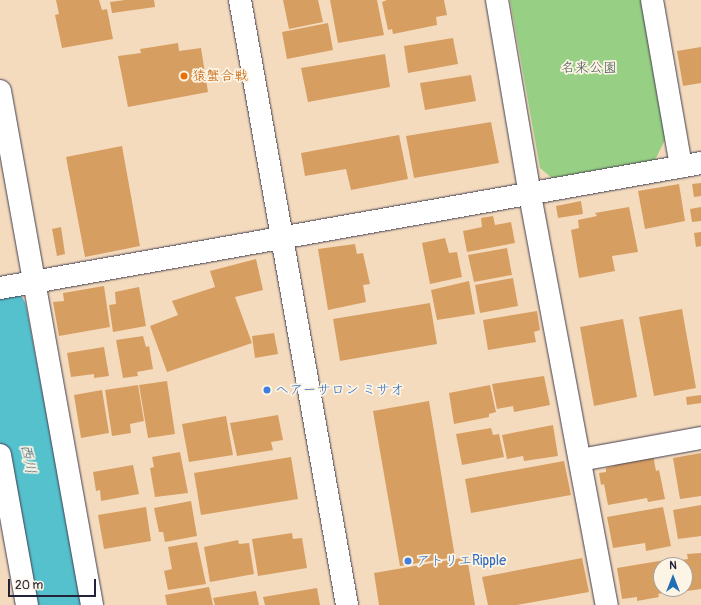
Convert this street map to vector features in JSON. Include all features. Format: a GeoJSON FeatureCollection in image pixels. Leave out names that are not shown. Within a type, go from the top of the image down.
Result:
{"type":"FeatureCollection","features":[{"type":"Feature","properties":{"kind":"street"},"geometry":{"type":"LineString","coordinates":[[240,0],[347,605]]}},
{"type":"Feature","properties":{"kind":"street"},"geometry":{"type":"LineString","coordinates":[[497,0],[530,194],[607,605]]}},
{"type":"Feature","properties":{"kind":"street"},"geometry":{"type":"LineString","coordinates":[[0,288],[691,165],[652,0]]}},
{"type":"Feature","properties":{"kind":"street"},"geometry":{"type":"LineString","coordinates":[[0,90],[92,605]]}},
{"type":"Feature","properties":{"kind":"street"},"geometry":{"type":"LineString","coordinates":[[580,460],[701,438]]}},
{"type":"Feature","properties":{"kind":"street"},"geometry":{"type":"LineString","coordinates":[[0,455],[27,605]]}},
{"type":"Feature","properties":{"kind":"green space","name":"名来公園"},"geometry":{"type":"Polygon","coordinates":[[[510,0],[643,0],[667,136],[655,160],[552,178],[540,168],[510,0]]]}},
{"type":"Feature","properties":{"kind":"building"},"geometry":{"type":"Polygon","coordinates":[[[56,0],[99,0],[102,10],[107,9],[113,39],[62,48],[55,15],[59,14],[56,0]]]}},
{"type":"Feature","properties":{"kind":"building"},"geometry":{"type":"Polygon","coordinates":[[[125,0],[154,0],[155,7],[112,13],[110,2],[125,0]]]}},
{"type":"Feature","properties":{"kind":"building"},"geometry":{"type":"Polygon","coordinates":[[[283,0],[318,0],[323,22],[289,29],[283,0]]]}},
{"type":"Feature","properties":{"kind":"building"},"geometry":{"type":"Polygon","coordinates":[[[330,0],[377,0],[384,35],[338,43],[330,0]]]}},
{"type":"Feature","properties":{"kind":"building"},"geometry":{"type":"Polygon","coordinates":[[[387,0],[444,0],[447,15],[436,17],[437,25],[393,34],[392,29],[388,30],[382,2],[387,0]]]}},
{"type":"Feature","properties":{"kind":"building"},"geometry":{"type":"Polygon","coordinates":[[[328,23],[333,50],[287,59],[282,32],[328,23]]]}},
{"type":"Feature","properties":{"kind":"building"},"geometry":{"type":"Polygon","coordinates":[[[453,38],[458,64],[408,73],[404,46],[453,38]]]}},
{"type":"Feature","properties":{"kind":"building"},"geometry":{"type":"Polygon","coordinates":[[[178,43],[179,51],[201,48],[208,92],[128,107],[118,56],[141,53],[140,49],[178,43]]]}},
{"type":"Feature","properties":{"kind":"building"},"geometry":{"type":"Polygon","coordinates":[[[701,47],[701,83],[683,86],[677,51],[701,47]]]}},
{"type":"Feature","properties":{"kind":"building"},"geometry":{"type":"Polygon","coordinates":[[[385,54],[390,87],[308,102],[301,68],[385,54]]]}},
{"type":"Feature","properties":{"kind":"building"},"geometry":{"type":"Polygon","coordinates":[[[471,75],[476,101],[425,110],[420,83],[471,75]]]}},
{"type":"Feature","properties":{"kind":"building"},"geometry":{"type":"Polygon","coordinates":[[[491,122],[499,163],[414,178],[406,136],[491,122]]]}},
{"type":"Feature","properties":{"kind":"building"},"geometry":{"type":"Polygon","coordinates":[[[399,135],[408,179],[351,190],[346,169],[305,176],[301,153],[399,135]]]}},
{"type":"Feature","properties":{"kind":"building"},"geometry":{"type":"Polygon","coordinates":[[[122,146],[140,246],[85,257],[66,157],[122,146]]]}},
{"type":"Feature","properties":{"kind":"building"},"geometry":{"type":"Polygon","coordinates":[[[701,183],[701,196],[694,197],[692,184],[701,183]]]}},
{"type":"Feature","properties":{"kind":"building"},"geometry":{"type":"Polygon","coordinates":[[[679,184],[685,221],[645,229],[638,191],[679,184]]]}},
{"type":"Feature","properties":{"kind":"building"},"geometry":{"type":"Polygon","coordinates":[[[581,201],[583,214],[558,218],[556,206],[581,201]]]}},
{"type":"Feature","properties":{"kind":"building"},"geometry":{"type":"Polygon","coordinates":[[[629,207],[638,252],[612,256],[615,271],[579,278],[571,230],[579,228],[578,220],[597,216],[595,213],[629,207]]]}},
{"type":"Feature","properties":{"kind":"building"},"geometry":{"type":"Polygon","coordinates":[[[701,207],[701,221],[692,222],[690,209],[701,207]]]}},
{"type":"Feature","properties":{"kind":"building"},"geometry":{"type":"Polygon","coordinates":[[[493,216],[495,225],[511,222],[515,243],[467,252],[463,231],[482,227],[481,218],[493,216]]]}},
{"type":"Feature","properties":{"kind":"building"},"geometry":{"type":"Polygon","coordinates":[[[61,227],[65,254],[57,256],[52,229],[61,227]]]}},
{"type":"Feature","properties":{"kind":"building"},"geometry":{"type":"Polygon","coordinates":[[[701,232],[701,246],[696,247],[694,233],[701,232]]]}},
{"type":"Feature","properties":{"kind":"building"},"geometry":{"type":"Polygon","coordinates":[[[445,238],[449,253],[457,252],[462,277],[430,284],[422,243],[445,238]]]}},
{"type":"Feature","properties":{"kind":"building"},"geometry":{"type":"Polygon","coordinates":[[[355,244],[357,254],[363,253],[370,284],[363,285],[366,302],[328,310],[318,249],[355,244]]]}},
{"type":"Feature","properties":{"kind":"building"},"geometry":{"type":"Polygon","coordinates":[[[507,248],[512,275],[474,282],[468,255],[507,248]]]}},
{"type":"Feature","properties":{"kind":"building"},"geometry":{"type":"Polygon","coordinates":[[[256,259],[263,290],[235,297],[252,343],[167,372],[150,326],[178,315],[172,301],[215,287],[210,271],[256,259]]]}},
{"type":"Feature","properties":{"kind":"building"},"geometry":{"type":"Polygon","coordinates":[[[513,278],[518,306],[480,313],[475,285],[513,278]]]}},
{"type":"Feature","properties":{"kind":"building"},"geometry":{"type":"Polygon","coordinates":[[[469,281],[475,314],[437,320],[431,290],[469,281]]]}},
{"type":"Feature","properties":{"kind":"building"},"geometry":{"type":"Polygon","coordinates":[[[104,286],[110,327],[59,336],[53,302],[64,301],[63,293],[104,286]]]}},
{"type":"Feature","properties":{"kind":"building"},"geometry":{"type":"Polygon","coordinates":[[[139,287],[146,326],[113,332],[109,305],[116,304],[115,292],[139,287]]]}},
{"type":"Feature","properties":{"kind":"building"},"geometry":{"type":"Polygon","coordinates":[[[430,303],[437,344],[340,361],[333,319],[430,303]]]}},
{"type":"Feature","properties":{"kind":"building"},"geometry":{"type":"Polygon","coordinates":[[[682,309],[696,388],[654,396],[639,317],[682,309]]]}},
{"type":"Feature","properties":{"kind":"building"},"geometry":{"type":"Polygon","coordinates":[[[537,311],[540,330],[534,332],[536,342],[488,350],[483,320],[537,311]]]}},
{"type":"Feature","properties":{"kind":"building"},"geometry":{"type":"Polygon","coordinates":[[[623,319],[637,397],[594,406],[580,327],[623,319]]]}},
{"type":"Feature","properties":{"kind":"building"},"geometry":{"type":"Polygon","coordinates":[[[274,333],[278,354],[255,358],[252,336],[274,333]]]}},
{"type":"Feature","properties":{"kind":"building"},"geometry":{"type":"Polygon","coordinates":[[[143,336],[146,347],[149,346],[153,369],[137,372],[138,376],[123,378],[116,340],[143,336]]]}},
{"type":"Feature","properties":{"kind":"building"},"geometry":{"type":"Polygon","coordinates":[[[104,347],[109,376],[94,378],[94,374],[71,377],[67,353],[104,347]]]}},
{"type":"Feature","properties":{"kind":"building"},"geometry":{"type":"Polygon","coordinates":[[[544,376],[550,405],[514,412],[513,406],[497,409],[492,384],[544,376]]]}},
{"type":"Feature","properties":{"kind":"building"},"geometry":{"type":"Polygon","coordinates":[[[167,381],[175,434],[148,438],[139,385],[167,381]]]}},
{"type":"Feature","properties":{"kind":"building"},"geometry":{"type":"Polygon","coordinates":[[[138,385],[144,421],[130,424],[131,433],[112,436],[105,390],[138,385]]]}},
{"type":"Feature","properties":{"kind":"building"},"geometry":{"type":"Polygon","coordinates":[[[490,385],[496,412],[489,414],[489,417],[454,424],[449,393],[490,385]]]}},
{"type":"Feature","properties":{"kind":"building"},"geometry":{"type":"Polygon","coordinates":[[[102,390],[109,433],[81,438],[74,395],[102,390]]]}},
{"type":"Feature","properties":{"kind":"building"},"geometry":{"type":"Polygon","coordinates":[[[701,395],[701,403],[687,405],[686,397],[701,395]]]}},
{"type":"Feature","properties":{"kind":"building"},"geometry":{"type":"Polygon","coordinates":[[[429,401],[455,557],[400,566],[373,411],[429,401]]]}},
{"type":"Feature","properties":{"kind":"building"},"geometry":{"type":"Polygon","coordinates":[[[278,415],[283,440],[271,442],[273,450],[237,456],[230,423],[278,415]]]}},
{"type":"Feature","properties":{"kind":"building"},"geometry":{"type":"Polygon","coordinates":[[[226,416],[233,455],[189,462],[182,424],[226,416]]]}},
{"type":"Feature","properties":{"kind":"building"},"geometry":{"type":"Polygon","coordinates":[[[553,425],[558,456],[524,461],[523,456],[507,459],[502,435],[553,425]]]}},
{"type":"Feature","properties":{"kind":"building"},"geometry":{"type":"Polygon","coordinates":[[[491,428],[493,435],[499,434],[504,457],[462,465],[456,434],[491,428]]]}},
{"type":"Feature","properties":{"kind":"building"},"geometry":{"type":"Polygon","coordinates":[[[180,452],[188,493],[155,497],[150,468],[154,467],[152,457],[180,452]]]}},
{"type":"Feature","properties":{"kind":"building"},"geometry":{"type":"Polygon","coordinates":[[[701,453],[701,496],[680,499],[673,458],[701,453]]]}},
{"type":"Feature","properties":{"kind":"building"},"geometry":{"type":"Polygon","coordinates":[[[653,455],[656,471],[659,470],[665,499],[648,502],[647,498],[608,505],[604,484],[601,485],[599,473],[606,472],[606,468],[614,466],[614,462],[653,455]]]}},
{"type":"Feature","properties":{"kind":"building"},"geometry":{"type":"Polygon","coordinates":[[[291,457],[298,499],[201,515],[194,473],[291,457]]]}},
{"type":"Feature","properties":{"kind":"building"},"geometry":{"type":"Polygon","coordinates":[[[564,461],[571,495],[471,513],[465,479],[564,461]]]}},
{"type":"Feature","properties":{"kind":"building"},"geometry":{"type":"Polygon","coordinates":[[[133,465],[139,494],[101,501],[100,490],[96,491],[93,472],[133,465]]]}},
{"type":"Feature","properties":{"kind":"building"},"geometry":{"type":"Polygon","coordinates":[[[191,501],[197,536],[165,542],[163,532],[159,532],[154,508],[191,501]]]}},
{"type":"Feature","properties":{"kind":"building"},"geometry":{"type":"Polygon","coordinates":[[[701,505],[701,536],[678,539],[673,510],[701,505]]]}},
{"type":"Feature","properties":{"kind":"building"},"geometry":{"type":"Polygon","coordinates":[[[146,507],[151,541],[104,549],[98,515],[146,507]]]}},
{"type":"Feature","properties":{"kind":"building"},"geometry":{"type":"Polygon","coordinates":[[[663,507],[671,546],[646,551],[645,543],[613,548],[607,517],[663,507]]]}},
{"type":"Feature","properties":{"kind":"building"},"geometry":{"type":"Polygon","coordinates":[[[292,533],[293,539],[302,538],[307,568],[258,576],[252,539],[292,533]]]}},
{"type":"Feature","properties":{"kind":"building"},"geometry":{"type":"Polygon","coordinates":[[[238,540],[239,544],[249,543],[254,574],[210,582],[204,547],[238,540]]]}},
{"type":"Feature","properties":{"kind":"building"},"geometry":{"type":"Polygon","coordinates":[[[197,542],[206,584],[168,590],[164,571],[172,569],[168,547],[197,542]]]}},
{"type":"Feature","properties":{"kind":"building"},"geometry":{"type":"Polygon","coordinates":[[[701,553],[701,589],[693,590],[693,557],[688,557],[687,554],[701,553]]]}},
{"type":"Feature","properties":{"kind":"building"},"geometry":{"type":"Polygon","coordinates":[[[467,557],[475,605],[379,605],[374,573],[467,557]]]}},
{"type":"Feature","properties":{"kind":"building"},"geometry":{"type":"Polygon","coordinates":[[[582,558],[589,592],[517,605],[488,605],[482,577],[582,558]]]}},
{"type":"Feature","properties":{"kind":"building"},"geometry":{"type":"Polygon","coordinates":[[[653,562],[653,597],[659,597],[637,601],[637,597],[622,599],[617,568],[653,562]]]}},
{"type":"Feature","properties":{"kind":"building"},"geometry":{"type":"Polygon","coordinates":[[[209,587],[213,605],[167,605],[165,595],[209,587]]]}},
{"type":"Feature","properties":{"kind":"building"},"geometry":{"type":"Polygon","coordinates":[[[317,588],[320,605],[265,605],[263,597],[317,588]]]}},
{"type":"Feature","properties":{"kind":"building"},"geometry":{"type":"Polygon","coordinates":[[[256,591],[259,605],[215,605],[213,598],[256,591]]]}},
{"type":"Feature","properties":{"kind":"waterway","name":"西川"},"geometry":{"type":"LineString","coordinates":[[0,312],[55,605]]}},
{"type":"Feature","properties":{"kind":"place","name":"猿蟹合戦"},"geometry":{"type":"Point","coordinates":[184,76]}},
{"type":"Feature","properties":{"kind":"place","name":"ヘアーサロン ミサオ"},"geometry":{"type":"Point","coordinates":[267,390]}},
{"type":"Feature","properties":{"kind":"place","name":"アトリエRipple"},"geometry":{"type":"Point","coordinates":[408,561]}}]}
